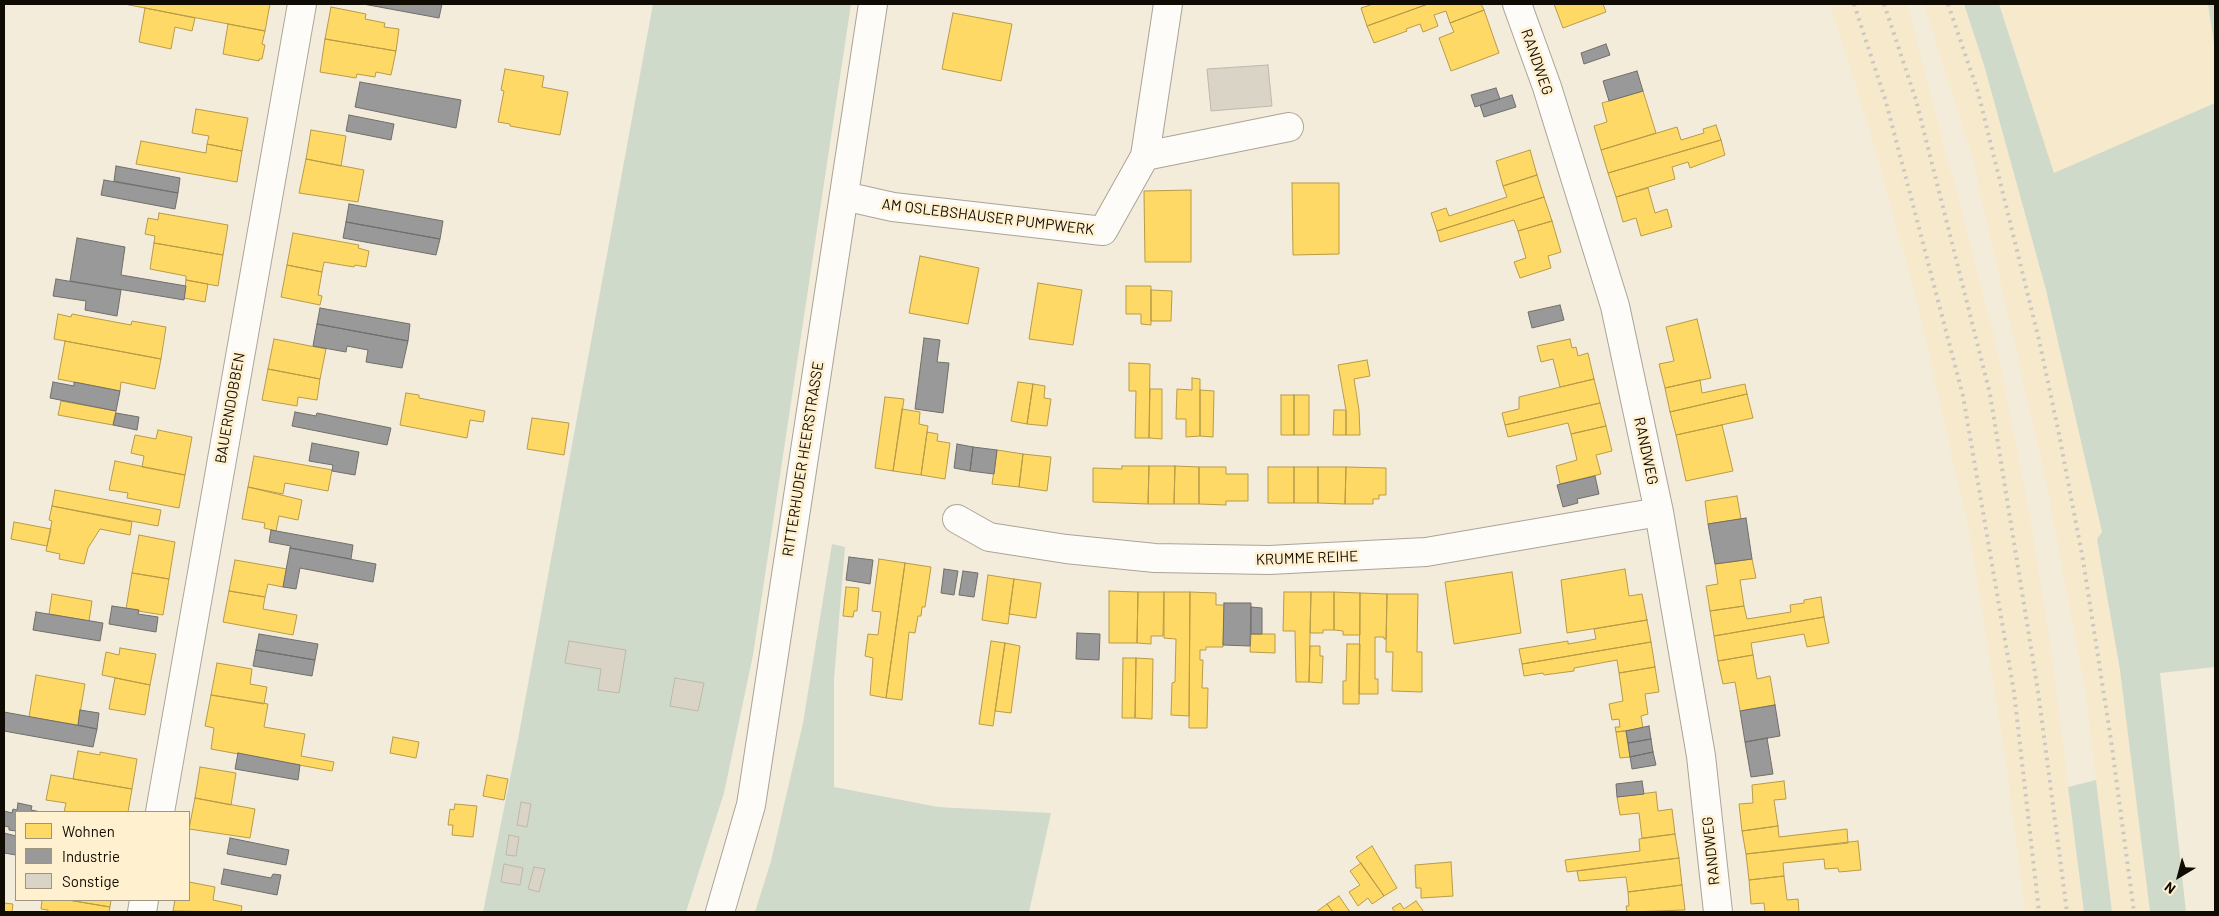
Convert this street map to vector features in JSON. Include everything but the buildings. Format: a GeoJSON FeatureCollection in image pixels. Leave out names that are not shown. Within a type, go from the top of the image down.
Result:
{"type":"FeatureCollection","features":[{"type":"Feature","properties":{"kind":"street","name":"BAUERNDOBBEN"},"geometry":{"type":"LineString","coordinates":[[160,811],[302,4]]}},
{"type":"Feature","properties":{"kind":"street","name":"RITTERHUDER HEERSTRASSE"},"geometry":{"type":"LineString","coordinates":[[720,912],[751,805],[873,4]]}},
{"type":"Feature","properties":{"kind":"street","name":"AM OSLEBSHAUSER PUMPWERK"},"geometry":{"type":"LineString","coordinates":[[844,196],[893,207],[1103,231],[1145,156],[1168,4]]}},
{"type":"Feature","properties":{"kind":"street","name":"RANDWEG"},"geometry":{"type":"LineString","coordinates":[[1517,4],[1546,87],[1614,306],[1660,512],[1701,756],[1718,912]]}},
{"type":"Feature","properties":{"kind":"street"},"geometry":{"type":"LineString","coordinates":[[1145,156],[1288,127]]}},
{"type":"Feature","properties":{"kind":"street","name":"KRUMME REIHE"},"geometry":{"type":"LineString","coordinates":[[957,519],[989,537],[1076,550],[1155,558],[1270,560],[1426,552],[1660,512]]}},
{"type":"Feature","properties":{"kind":"shaded area"},"geometry":{"type":"Polygon","coordinates":[[[1830,4],[1907,4],[1995,339],[2029,511],[2049,635],[2084,912],[2025,912],[2006,763],[1970,536],[1919,310],[1874,145],[1830,4]]]}},
{"type":"Feature","properties":{"kind":"shaded area"},"geometry":{"type":"Polygon","coordinates":[[[1924,4],[1964,4],[1984,65],[2046,290],[2103,533],[2097,539],[2120,670],[2150,912],[2112,912],[2085,689],[2045,477],[1971,153],[1924,4]]]}},
{"type":"Feature","properties":{"kind":"shaded area"},"geometry":{"type":"Polygon","coordinates":[[[1999,4],[2208,4],[2215,51],[2215,103],[2054,173],[1999,4]]]}},
{"type":"Feature","properties":{"kind":"green space"},"geometry":{"type":"Polygon","coordinates":[[[653,4],[851,4],[753,655],[724,793],[686,912],[483,912],[518,739],[653,4]]]}},
{"type":"Feature","properties":{"kind":"green space"},"geometry":{"type":"Polygon","coordinates":[[[1964,4],[1999,4],[2054,173],[2215,103],[2215,667],[2160,673],[2186,912],[2150,912],[2120,670],[2097,539],[2102,532],[2046,290],[1984,65],[1964,4]]]}},
{"type":"Feature","properties":{"kind":"green space"},"geometry":{"type":"Polygon","coordinates":[[[2208,4],[2215,4],[2215,51],[2208,4]]]}},
{"type":"Feature","properties":{"kind":"green space"},"geometry":{"type":"Polygon","coordinates":[[[832,544],[845,547],[834,679],[834,787],[938,807],[1051,813],[1029,912],[755,912],[771,861],[803,723],[832,544]]]}},
{"type":"Feature","properties":{"kind":"green space"},"geometry":{"type":"Polygon","coordinates":[[[2096,780],[2112,912],[2084,912],[2068,787],[2096,780]]]}},
{"type":"Feature","properties":{"kind":"railway"},"geometry":{"type":"LineString","coordinates":[[1854,4],[1886,102],[1963,396],[2014,692],[2039,912]]}},
{"type":"Feature","properties":{"kind":"railway"},"geometry":{"type":"LineString","coordinates":[[1884,4],[1916,100],[1990,394],[2038,691],[2067,912]]}},
{"type":"Feature","properties":{"kind":"railway"},"geometry":{"type":"LineString","coordinates":[[1948,4],[1978,92],[2039,340],[2059,434],[2083,560],[2111,740],[2134,912]]}}]}
